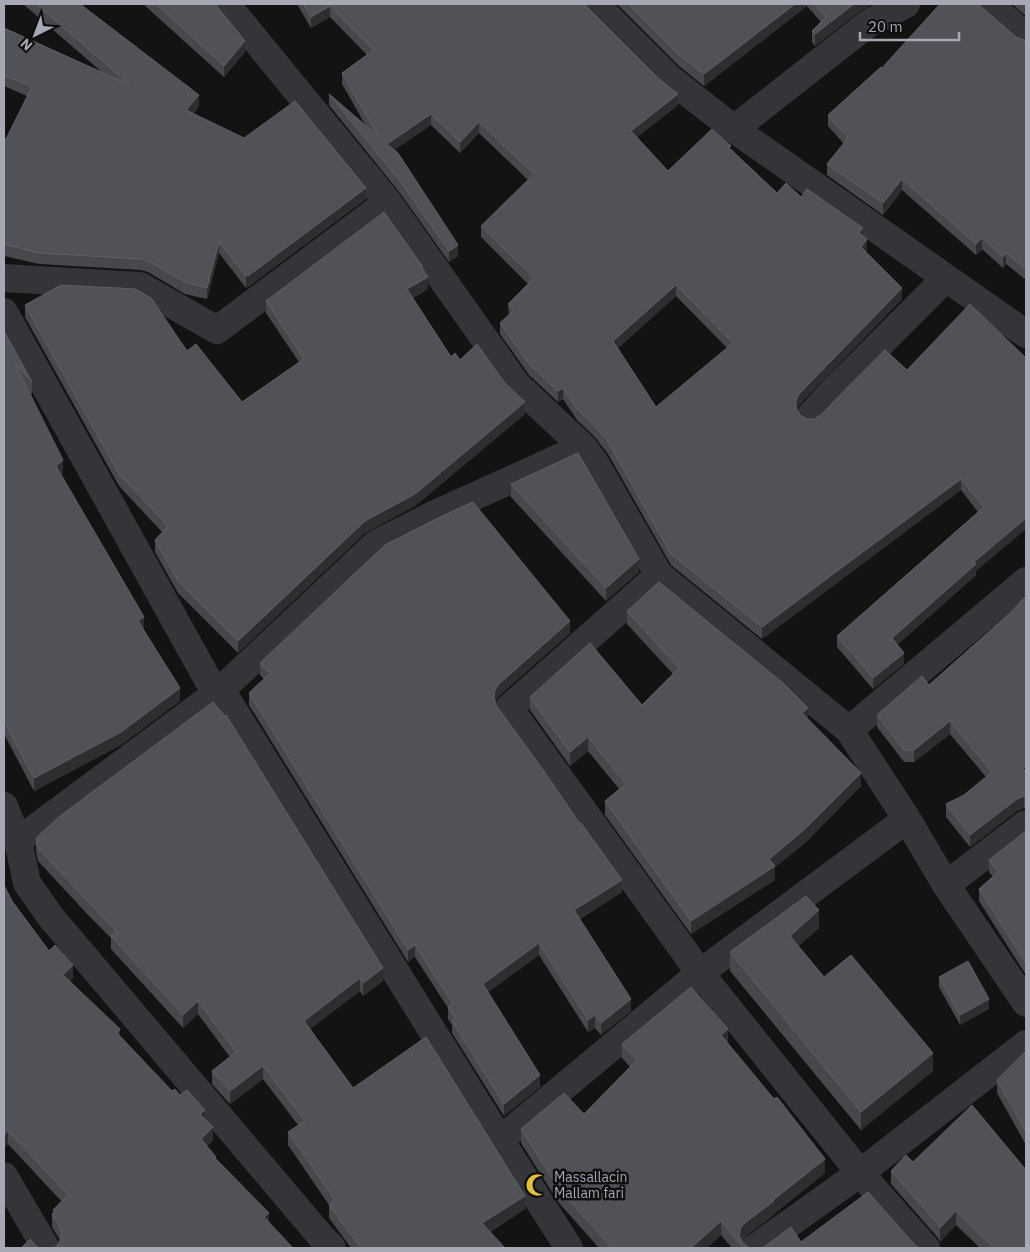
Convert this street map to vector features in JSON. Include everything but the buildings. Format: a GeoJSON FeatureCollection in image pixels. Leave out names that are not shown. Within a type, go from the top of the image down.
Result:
{"type":"FeatureCollection","features":[{"type":"Feature","properties":{"kind":"street"},"geometry":{"type":"LineString","coordinates":[[226,4],[388,202],[517,385],[583,447],[595,463],[659,575],[850,730],[907,819],[946,885],[1026,1003]]}},
{"type":"Feature","properties":{"kind":"street"},"geometry":{"type":"LineString","coordinates":[[595,4],[669,78],[734,129],[1026,334]]}},
{"type":"Feature","properties":{"kind":"street"},"geometry":{"type":"LineString","coordinates":[[734,129],[869,23],[906,4]]}},
{"type":"Feature","properties":{"kind":"street"},"geometry":{"type":"LineString","coordinates":[[989,4],[1026,36]]}},
{"type":"Feature","properties":{"kind":"street"},"geometry":{"type":"LineString","coordinates":[[4,278],[140,286],[217,330],[388,202]]}},
{"type":"Feature","properties":{"kind":"street"},"geometry":{"type":"LineString","coordinates":[[811,415],[946,278]]}},
{"type":"Feature","properties":{"kind":"street"},"geometry":{"type":"LineString","coordinates":[[4,312],[208,680],[221,690],[569,1248]]}},
{"type":"Feature","properties":{"kind":"street"},"geometry":{"type":"LineString","coordinates":[[18,840],[221,690],[376,544],[433,514],[583,447]]}},
{"type":"Feature","properties":{"kind":"street"},"geometry":{"type":"LineString","coordinates":[[659,575],[509,708],[700,972],[860,1173],[926,1248]]}},
{"type":"Feature","properties":{"kind":"street"},"geometry":{"type":"LineString","coordinates":[[850,730],[1026,581]]}},
{"type":"Feature","properties":{"kind":"street"},"geometry":{"type":"LineString","coordinates":[[4,806],[18,840],[26,883],[50,916],[332,1248]]}},
{"type":"Feature","properties":{"kind":"street"},"geometry":{"type":"LineString","coordinates":[[500,1140],[700,972],[907,819]]}},
{"type":"Feature","properties":{"kind":"street"},"geometry":{"type":"LineString","coordinates":[[946,885],[1026,824]]}},
{"type":"Feature","properties":{"kind":"street"},"geometry":{"type":"LineString","coordinates":[[755,1248],[860,1173],[1026,1044]]}},
{"type":"Feature","properties":{"kind":"street"},"geometry":{"type":"LineString","coordinates":[[4,1176],[46,1248]]}},
{"type":"Feature","properties":{"kind":"place","name":"Massallacin Mallam fari"},"geometry":{"type":"Point","coordinates":[537,1185]}}]}
